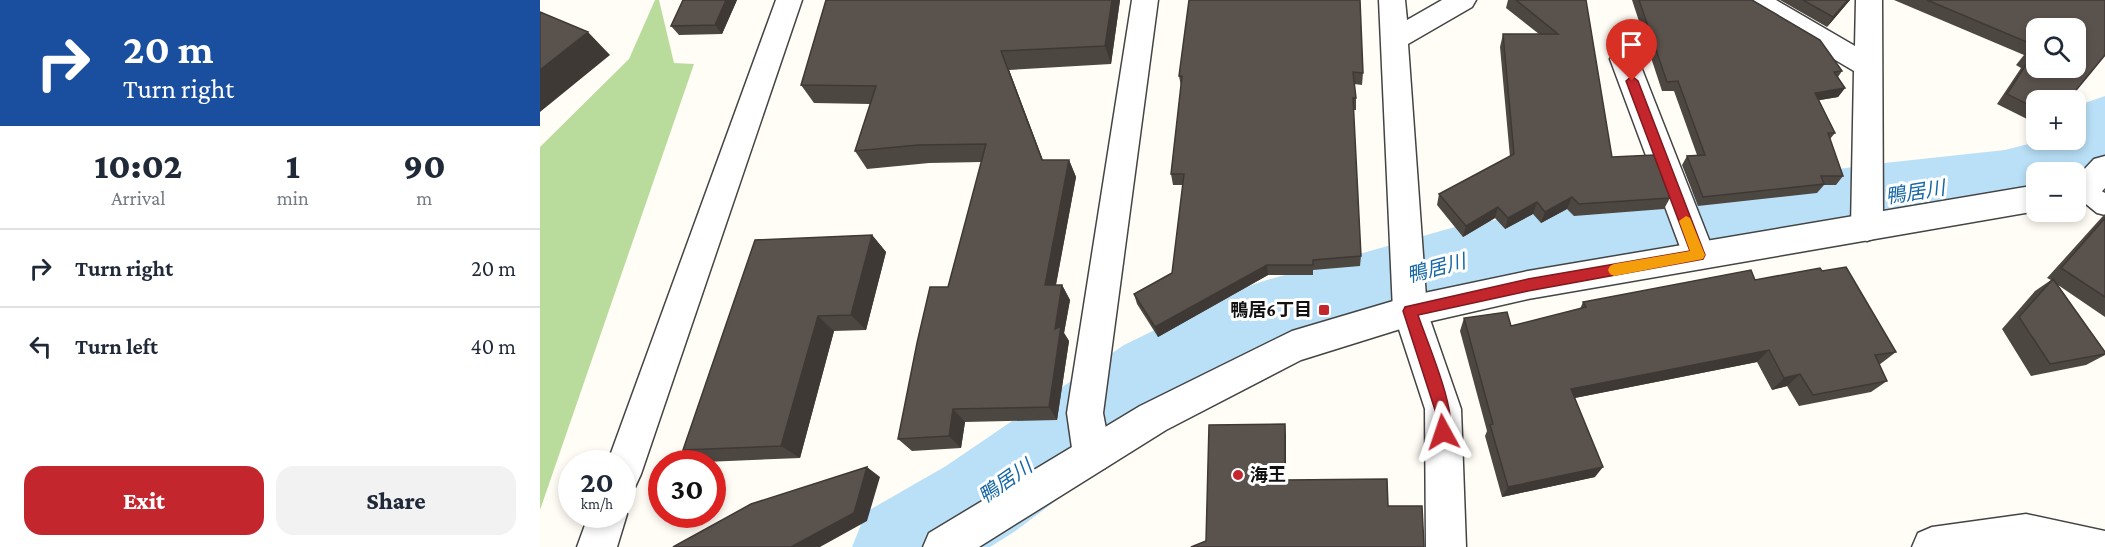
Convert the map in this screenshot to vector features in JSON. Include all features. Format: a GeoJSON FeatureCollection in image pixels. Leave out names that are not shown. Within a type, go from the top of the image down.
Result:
{"type":"FeatureCollection","features":[{"type":"Feature","properties":{"kind":"street"},"geometry":{"type":"LineString","coordinates":[[630,450],[789,0]]}},
{"type":"Feature","properties":{"kind":"street"},"geometry":{"type":"LineString","coordinates":[[1092,455],[1085,413],[1145,0]]}},
{"type":"Feature","properties":{"kind":"street"},"geometry":{"type":"LineString","coordinates":[[1392,0],[1410,311],[1443,410],[1446,547]]}},
{"type":"Feature","properties":{"kind":"street"},"geometry":{"type":"LineString","coordinates":[[1395,39],[1463,0]]}},
{"type":"Feature","properties":{"kind":"street"},"geometry":{"type":"LineString","coordinates":[[1755,0],[1869,67]]}},
{"type":"Feature","properties":{"kind":"street"},"geometry":{"type":"LineString","coordinates":[[1867,228],[1869,0]]}},
{"type":"Feature","properties":{"kind":"street"},"geometry":{"type":"LineString","coordinates":[[1623,59],[1699,255]]}},
{"type":"Feature","properties":{"kind":"street"},"geometry":{"type":"LineString","coordinates":[[2088,196],[2105,168]]}},
{"type":"Feature","properties":{"kind":"street"},"geometry":{"type":"LineString","coordinates":[[943,547],[1153,418],[1292,347],[1410,311],[1528,285],[2026,200]]}},
{"type":"Feature","properties":{"kind":"street"},"geometry":{"type":"LineString","coordinates":[[597,547],[603,528]]}},
{"type":"Feature","properties":{"kind":"street"},"geometry":{"type":"LineString","coordinates":[[1932,547],[2026,533],[2097,547]]}},
{"type":"Feature","properties":{"kind":"green space"},"geometry":{"type":"Polygon","coordinates":[[[655,0],[659,0],[674,63],[694,64],[561,450],[558,450],[558,458],[540,510],[540,147],[629,59],[655,0]]]}},
{"type":"Feature","properties":{"kind":"building"},"geometry":{"type":"Polygon","coordinates":[[[683,0],[726,0],[715,25],[671,26],[683,0]]]}},
{"type":"Feature","properties":{"kind":"building"},"geometry":{"type":"Polygon","coordinates":[[[826,0],[1112,0],[1105,46],[1001,51],[1042,160],[1069,160],[1045,285],[1062,285],[1055,329],[1061,326],[1049,407],[953,409],[949,436],[898,439],[930,287],[948,287],[986,144],[918,145],[855,151],[876,86],[801,85],[826,0]]]}},
{"type":"Feature","properties":{"kind":"building"},"geometry":{"type":"Polygon","coordinates":[[[1189,0],[1360,0],[1363,73],[1353,72],[1356,98],[1353,98],[1361,256],[1313,260],[1313,265],[1267,265],[1155,327],[1134,294],[1172,273],[1184,174],[1171,174],[1182,76],[1179,76],[1189,0]]]}},
{"type":"Feature","properties":{"kind":"building"},"geometry":{"type":"Polygon","coordinates":[[[1516,0],[1586,0],[1612,157],[1654,155],[1670,198],[1579,204],[1572,197],[1545,212],[1537,202],[1508,218],[1498,207],[1466,226],[1439,194],[1514,154],[1503,34],[1558,34],[1516,0]]]}},
{"type":"Feature","properties":{"kind":"building"},"geometry":{"type":"Polygon","coordinates":[[[1639,0],[1752,0],[1820,40],[1842,71],[1834,72],[1845,88],[1815,93],[1835,133],[1828,133],[1843,176],[1821,176],[1824,184],[1703,197],[1687,156],[1705,155],[1678,81],[1667,82],[1639,0]]]}},
{"type":"Feature","properties":{"kind":"building"},"geometry":{"type":"Polygon","coordinates":[[[1803,0],[1848,0],[1833,17],[1803,0]]]}},
{"type":"Feature","properties":{"kind":"building"},"geometry":{"type":"Polygon","coordinates":[[[1927,0],[2105,0],[2105,55],[2076,90],[2026,90],[2026,104],[2007,94],[2026,65],[2026,78],[2086,78],[2086,18],[2026,18],[2026,42],[1927,0]]]}},
{"type":"Feature","properties":{"kind":"building"},"geometry":{"type":"Polygon","coordinates":[[[540,12],[588,32],[540,70],[540,12]]]}},
{"type":"Feature","properties":{"kind":"building"},"geometry":{"type":"Polygon","coordinates":[[[2105,218],[2105,297],[2061,268],[2105,218]]]}},
{"type":"Feature","properties":{"kind":"building"},"geometry":{"type":"Polygon","coordinates":[[[872,235],[851,315],[818,316],[781,446],[683,450],[755,240],[872,235]]]}},
{"type":"Feature","properties":{"kind":"building"},"geometry":{"type":"Polygon","coordinates":[[[1846,267],[1896,352],[1875,355],[1887,381],[1813,395],[1800,374],[1784,378],[1769,350],[1571,389],[1603,467],[1508,487],[1464,318],[1507,312],[1511,326],[1586,307],[1583,302],[1751,270],[1755,280],[1820,268],[1822,271],[1846,267]]]}},
{"type":"Feature","properties":{"kind":"building"},"geometry":{"type":"Polygon","coordinates":[[[2053,279],[2105,354],[2050,364],[2019,317],[2053,279]]]}},
{"type":"Feature","properties":{"kind":"building"},"geometry":{"type":"Polygon","coordinates":[[[1285,424],[1285,480],[1387,479],[1388,506],[1422,506],[1424,547],[1191,547],[1206,541],[1209,425],[1285,424]]]}},
{"type":"Feature","properties":{"kind":"building"},"geometry":{"type":"Polygon","coordinates":[[[867,467],[854,513],[791,547],[673,547],[707,528],[726,528],[726,518],[751,504],[867,467]]]}},
{"type":"Feature","properties":{"kind":"waterway","name":"鴨居川"},"geometry":{"type":"LineString","coordinates":[[2069,162],[2085,150],[2105,125]]}},
{"type":"Feature","properties":{"kind":"waterway","name":"鴨居川"},"geometry":{"type":"LineString","coordinates":[[901,547],[980,499],[1155,374],[1267,317],[1462,260],[1866,197],[2005,181],[2026,176]]}},
{"type":"Feature","properties":{"kind":"slow traffic"},"geometry":{"type":"LineString","coordinates":[[1614,270],[1699,255],[1686,221]]}},
{"type":"Feature","properties":{"kind":"place","name":"鴨居6丁目"},"geometry":{"type":"Point","coordinates":[1324,310]}},
{"type":"Feature","properties":{"kind":"place","name":"海王"},"geometry":{"type":"Point","coordinates":[1238,475]}},
{"type":"Feature","properties":{"kind":"route"},"geometry":{"type":"LineString","coordinates":[[1443,432],[1443,410],[1410,311],[1528,285],[1699,255],[1632,81]]}}]}
